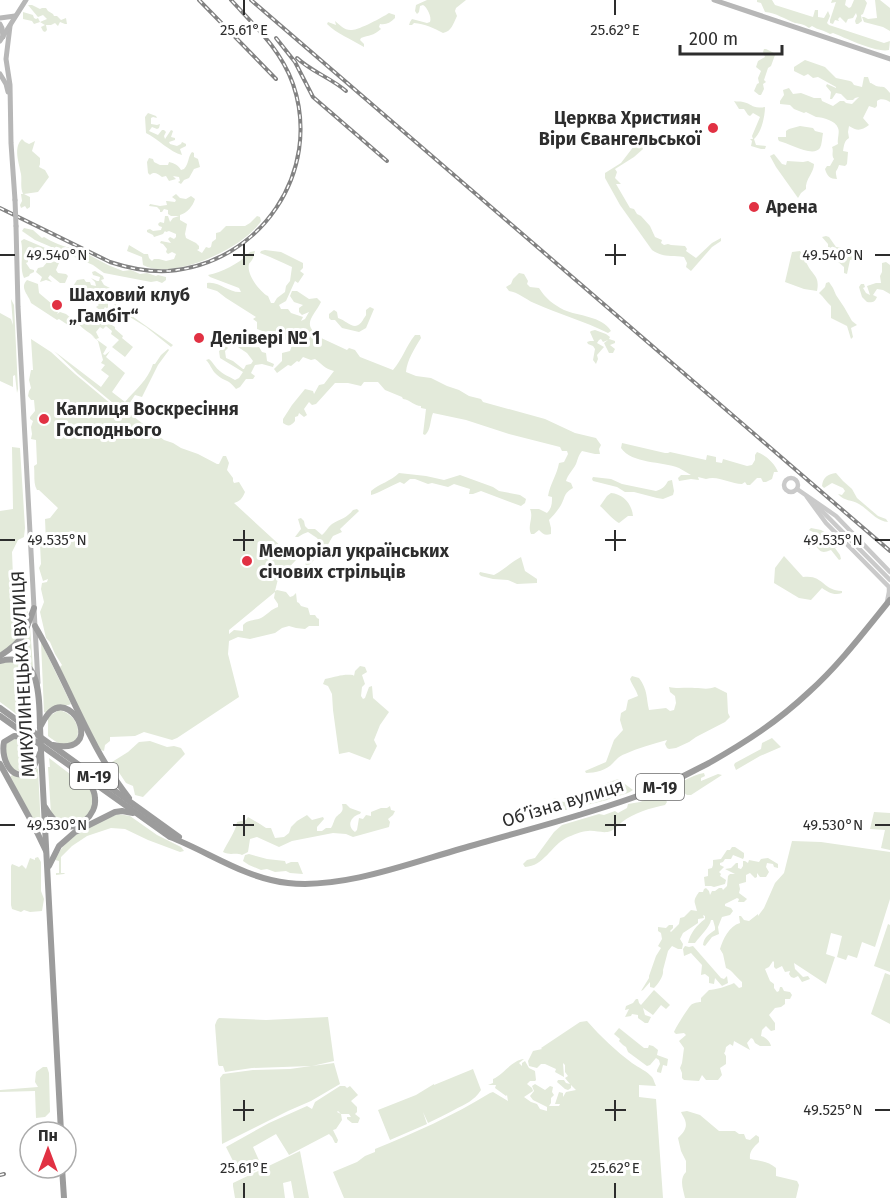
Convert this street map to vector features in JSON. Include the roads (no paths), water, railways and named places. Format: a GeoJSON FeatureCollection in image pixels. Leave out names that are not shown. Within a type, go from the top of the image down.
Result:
{"type":"FeatureCollection","features":[{"type":"Feature","properties":{"kind":"highway","name":"Обʼїзна вулиця"},"geometry":{"type":"LineString","coordinates":[[187,843],[225,863],[264,879],[295,884],[333,882],[350,880],[414,863],[567,819],[643,794],[676,781],[749,740],[775,721],[819,683],[889,602]]}},
{"type":"Feature","properties":{"kind":"highway"},"geometry":{"type":"LineString","coordinates":[[0,656],[13,648],[22,637],[34,608]]}},
{"type":"Feature","properties":{"kind":"highway"},"geometry":{"type":"LineString","coordinates":[[35,626],[102,759],[135,806]]}},
{"type":"Feature","properties":{"kind":"highway","name":"М-19"},"geometry":{"type":"LineString","coordinates":[[0,661],[15,660],[25,663],[30,668],[38,687]]}},
{"type":"Feature","properties":{"kind":"highway","name":"МИКУЛИНЕЦЬКА ВУЛИЦЯ"},"geometry":{"type":"LineString","coordinates":[[38,687],[60,1120]]}},
{"type":"Feature","properties":{"kind":"highway"},"geometry":{"type":"LineString","coordinates":[[40,728],[54,709],[65,708],[76,717],[81,729],[76,743],[64,747],[51,744]]}},
{"type":"Feature","properties":{"kind":"highway"},"geometry":{"type":"LineString","coordinates":[[1,710],[30,737],[139,815]]}},
{"type":"Feature","properties":{"kind":"highway","name":"М-19"},"geometry":{"type":"LineString","coordinates":[[1,710],[187,843]]}},
{"type":"Feature","properties":{"kind":"highway"},"geometry":{"type":"LineString","coordinates":[[30,737],[14,736],[4,742],[2,759],[8,769],[16,774],[29,771],[41,751]]}},
{"type":"Feature","properties":{"kind":"highway"},"geometry":{"type":"LineString","coordinates":[[0,764],[26,810],[47,855]]}},
{"type":"Feature","properties":{"kind":"highway"},"geometry":{"type":"LineString","coordinates":[[45,806],[51,817],[63,825],[74,825],[86,820],[93,813],[96,799],[86,777]]}},
{"type":"Feature","properties":{"kind":"highway","name":"М-19"},"geometry":{"type":"LineString","coordinates":[[48,870],[59,846],[75,832],[119,811],[139,815],[170,837],[187,843]]}},
{"type":"Feature","properties":{"kind":"highway"},"geometry":{"type":"LineString","coordinates":[[63,1180],[64,1198]]}},
{"type":"Feature","properties":{"kind":"main road"},"geometry":{"type":"LineString","coordinates":[[4,40],[15,16],[26,0]]}},
{"type":"Feature","properties":{"kind":"main road"},"geometry":{"type":"LineString","coordinates":[[714,0],[890,59]]}},
{"type":"Feature","properties":{"kind":"main road"},"geometry":{"type":"LineString","coordinates":[[0,20],[15,16]]}},
{"type":"Feature","properties":{"kind":"main road"},"geometry":{"type":"LineString","coordinates":[[0,20],[10,26]]}},
{"type":"Feature","properties":{"kind":"main road"},"geometry":{"type":"LineString","coordinates":[[0,20],[10,85]]}},
{"type":"Feature","properties":{"kind":"main road","name":"МИКУЛИНЕЦЬКА ВУЛИЦЯ"},"geometry":{"type":"LineString","coordinates":[[4,40],[10,85],[18,307],[38,687]]}},
{"type":"Feature","properties":{"kind":"main road"},"geometry":{"type":"LineString","coordinates":[[0,51],[6,59],[0,67]]}},
{"type":"Feature","properties":{"kind":"main road","name":"МИКУЛИНЕЦЬКА ВУЛИЦЯ"},"geometry":{"type":"LineString","coordinates":[[1,78],[7,87],[10,107]]}},
{"type":"Feature","properties":{"kind":"street"},"geometry":{"type":"LineString","coordinates":[[797,489],[836,516],[890,572]]}},
{"type":"Feature","properties":{"kind":"street"},"geometry":{"type":"LineString","coordinates":[[807,497],[890,580]]}},
{"type":"Feature","properties":{"kind":"street"},"geometry":{"type":"LineString","coordinates":[[807,497],[826,523],[889,587],[889,602]]}},
{"type":"Feature","properties":{"kind":"railway"},"geometry":{"type":"LineString","coordinates":[[199,0],[276,79]]}},
{"type":"Feature","properties":{"kind":"railway"},"geometry":{"type":"LineString","coordinates":[[0,208],[110,262],[146,270],[168,271],[201,265],[231,251],[256,232],[276,208],[291,180],[299,149],[300,117],[293,84],[282,60],[231,0]]}},
{"type":"Feature","properties":{"kind":"railway"},"geometry":{"type":"LineString","coordinates":[[251,0],[890,551]]}},
{"type":"Feature","properties":{"kind":"railway"},"geometry":{"type":"LineString","coordinates":[[276,38],[295,62],[313,97],[387,161]]}},
{"type":"Feature","properties":{"kind":"railway"},"geometry":{"type":"LineString","coordinates":[[297,58],[346,91]]}},
{"type":"Feature","properties":{"kind":"railway"},"geometry":{"type":"LineString","coordinates":[[0,1175],[4,1174]]}},
{"type":"Feature","properties":{"kind":"place","name":"Церква Християн Віри Євангельської"},"geometry":{"type":"Point","coordinates":[713,128]}},
{"type":"Feature","properties":{"kind":"place","name":"Арена"},"geometry":{"type":"Point","coordinates":[754,207]}},
{"type":"Feature","properties":{"kind":"place","name":"Шаховий клуб „Гамбіт“"},"geometry":{"type":"Point","coordinates":[57,305]}},
{"type":"Feature","properties":{"kind":"place","name":"Делівері № 1"},"geometry":{"type":"Point","coordinates":[199,338]}},
{"type":"Feature","properties":{"kind":"place","name":"Каплиця Воскресіння Господнього"},"geometry":{"type":"Point","coordinates":[44,419]}},
{"type":"Feature","properties":{"kind":"place","name":"Меморіал українських січових стрільців"},"geometry":{"type":"Point","coordinates":[247,561]}}]}
